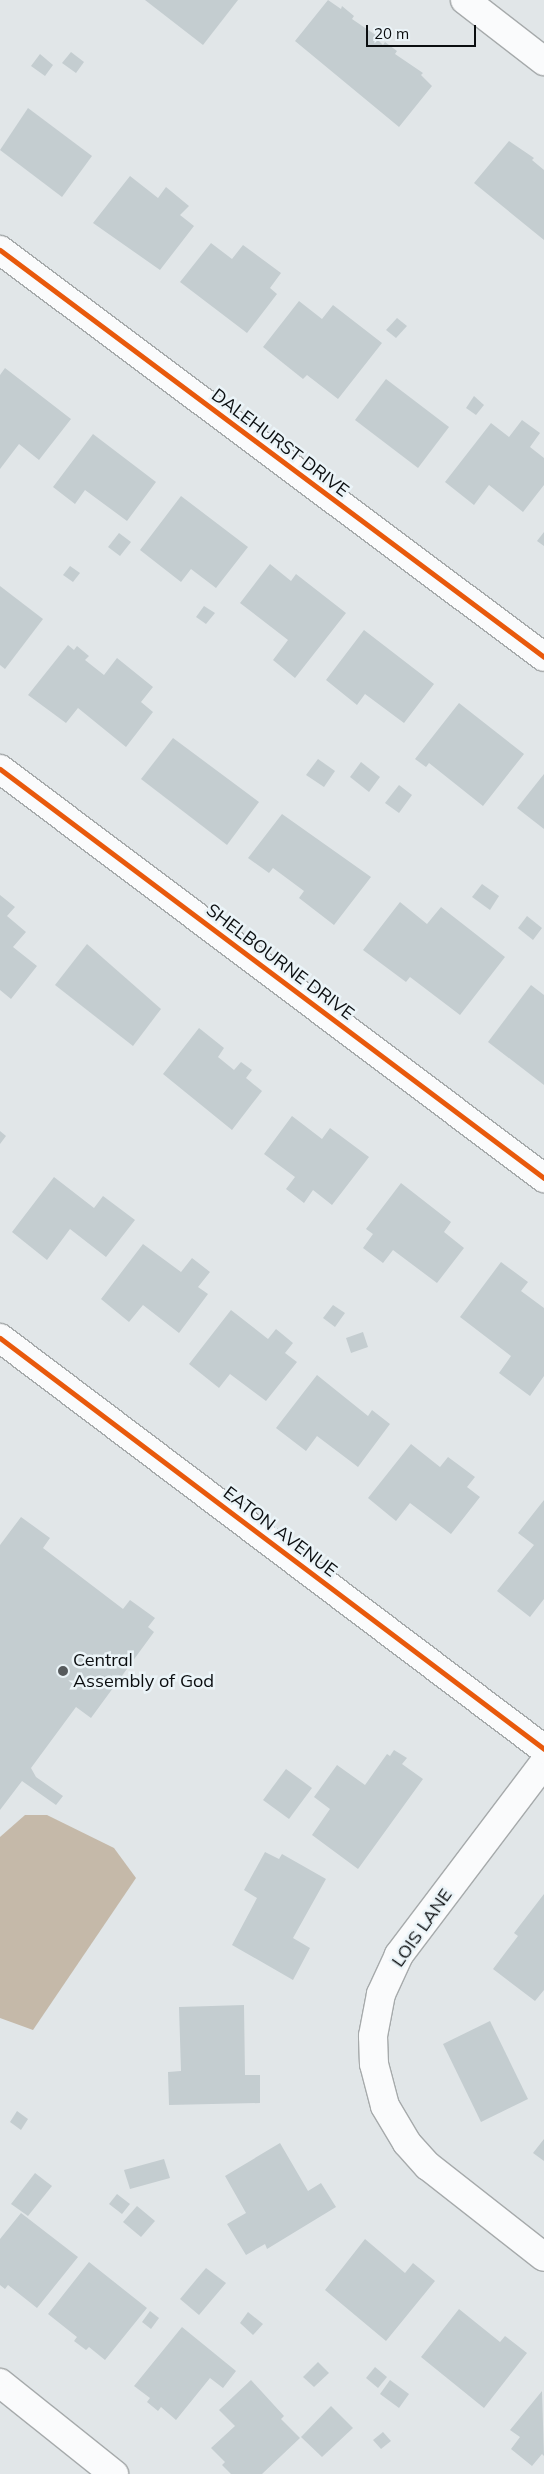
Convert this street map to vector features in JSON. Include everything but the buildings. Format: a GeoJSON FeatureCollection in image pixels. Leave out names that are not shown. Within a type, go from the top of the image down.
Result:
{"type":"FeatureCollection","features":[{"type":"Feature","properties":{"kind":"street"},"geometry":{"type":"LineString","coordinates":[[465,0],[544,62]]}},
{"type":"Feature","properties":{"kind":"street","name":"DALEHURST DRIVE"},"geometry":{"type":"LineString","coordinates":[[0,250],[544,657]]}},
{"type":"Feature","properties":{"kind":"street","name":"SHELBOURNE DRIVE"},"geometry":{"type":"LineString","coordinates":[[0,769],[544,1178]]}},
{"type":"Feature","properties":{"kind":"street","name":"EATON AVENUE"},"geometry":{"type":"LineString","coordinates":[[0,1338],[544,1749]]}},
{"type":"Feature","properties":{"kind":"street","name":"LOIS LANE"},"geometry":{"type":"LineString","coordinates":[[544,1763],[399,1955],[381,1994],[373,2036],[374,2064],[385,2106],[407,2143],[428,2166],[544,2257]]}},
{"type":"Feature","properties":{"kind":"street"},"geometry":{"type":"LineString","coordinates":[[0,2383],[114,2474]]}},
{"type":"Feature","properties":{"kind":"shaded area"},"geometry":{"type":"Polygon","coordinates":[[[25,1815],[47,1815],[114,1848],[136,1878],[33,2030],[0,2018],[0,1837],[25,1815]]]}},
{"type":"Feature","properties":{"kind":"cycle path"},"geometry":{"type":"LineString","coordinates":[[0,250],[544,657]]}},
{"type":"Feature","properties":{"kind":"cycle path"},"geometry":{"type":"LineString","coordinates":[[0,769],[544,1178]]}},
{"type":"Feature","properties":{"kind":"cycle path"},"geometry":{"type":"LineString","coordinates":[[0,1338],[544,1749]]}},
{"type":"Feature","properties":{"kind":"place","name":"Central Assembly of God"},"geometry":{"type":"Point","coordinates":[63,1671]}}]}
